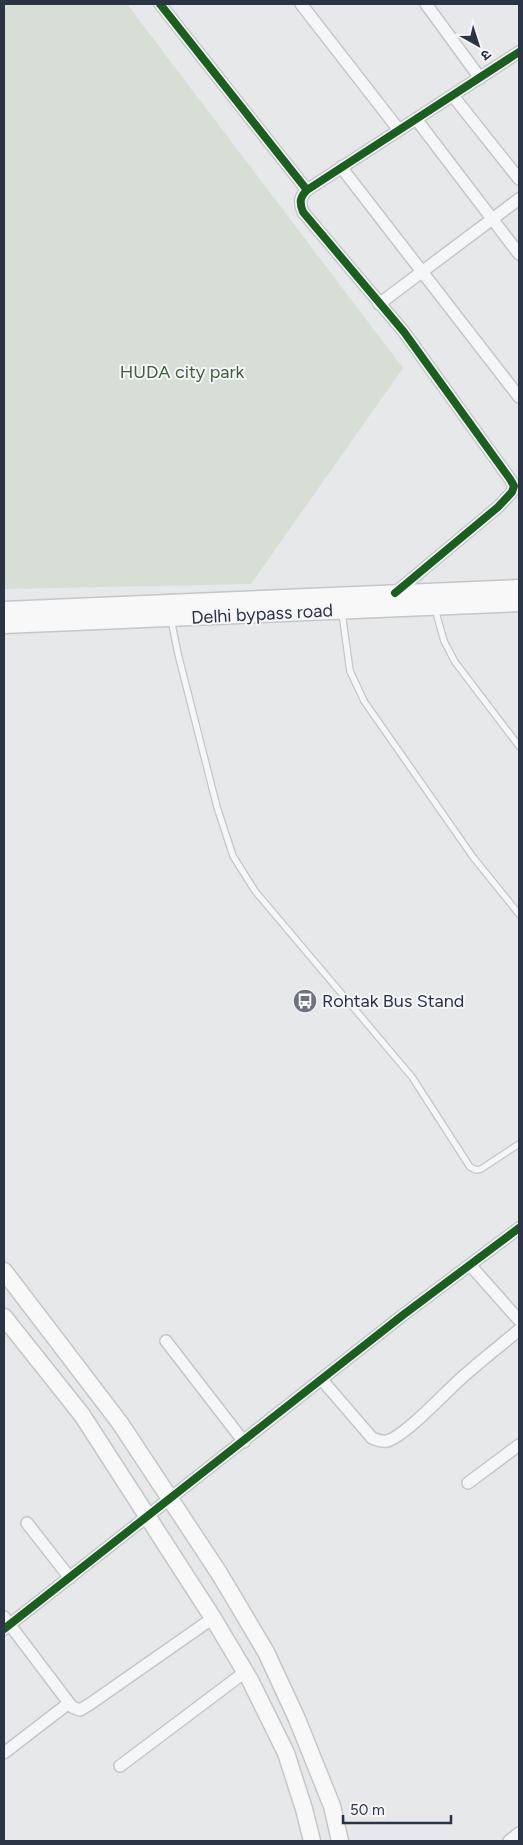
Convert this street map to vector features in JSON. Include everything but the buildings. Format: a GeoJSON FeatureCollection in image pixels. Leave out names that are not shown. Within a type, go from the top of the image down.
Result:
{"type":"FeatureCollection","features":[{"type":"Feature","properties":{"kind":"main road","name":"Delhi bypass road"},"geometry":{"type":"LineString","coordinates":[[4,626],[169,611],[434,599],[519,588]]}},
{"type":"Feature","properties":{"kind":"main road","name":"Delhi bypass road"},"geometry":{"type":"LineString","coordinates":[[341,603],[395,594],[434,599],[519,603]]}},
{"type":"Feature","properties":{"kind":"main road","name":"Delhi bypass road"},"geometry":{"type":"LineString","coordinates":[[4,610],[169,611]]}},
{"type":"Feature","properties":{"kind":"main road"},"geometry":{"type":"LineString","coordinates":[[4,1271],[120,1423],[219,1573],[266,1652],[298,1719],[332,1806],[340,1841]]}},
{"type":"Feature","properties":{"kind":"main road"},"geometry":{"type":"LineString","coordinates":[[4,1317],[82,1415],[213,1618],[244,1672],[286,1754],[312,1841]]}},
{"type":"Feature","properties":{"kind":"street"},"geometry":{"type":"LineString","coordinates":[[160,4],[306,190]]}},
{"type":"Feature","properties":{"kind":"street"},"geometry":{"type":"LineString","coordinates":[[301,4],[399,130]]}},
{"type":"Feature","properties":{"kind":"street"},"geometry":{"type":"LineString","coordinates":[[426,4],[480,78]]}},
{"type":"Feature","properties":{"kind":"street"},"geometry":{"type":"LineString","coordinates":[[395,594],[498,507],[512,492],[514,486],[404,332],[303,212],[300,205],[301,196],[306,190],[519,52]]}},
{"type":"Feature","properties":{"kind":"street"},"geometry":{"type":"LineString","coordinates":[[452,96],[519,179]]}},
{"type":"Feature","properties":{"kind":"street"},"geometry":{"type":"LineString","coordinates":[[416,119],[519,254]]}},
{"type":"Feature","properties":{"kind":"street"},"geometry":{"type":"LineString","coordinates":[[341,167],[519,397]]}},
{"type":"Feature","properties":{"kind":"street"},"geometry":{"type":"LineString","coordinates":[[379,304],[519,199]]}},
{"type":"Feature","properties":{"kind":"street"},"geometry":{"type":"LineString","coordinates":[[213,1618],[80,1710],[72,1707],[6,1624],[70,1578],[402,1315],[519,1228]]}},
{"type":"Feature","properties":{"kind":"street"},"geometry":{"type":"LineString","coordinates":[[470,1265],[519,1320]]}},
{"type":"Feature","properties":{"kind":"street"},"geometry":{"type":"LineString","coordinates":[[322,1380],[372,1438],[386,1441],[395,1437],[414,1422],[465,1375],[519,1330]]}},
{"type":"Feature","properties":{"kind":"street"},"geometry":{"type":"LineString","coordinates":[[166,1341],[244,1442]]}},
{"type":"Feature","properties":{"kind":"street"},"geometry":{"type":"LineString","coordinates":[[468,1483],[519,1445]]}},
{"type":"Feature","properties":{"kind":"street"},"geometry":{"type":"LineString","coordinates":[[27,1523],[70,1578]]}},
{"type":"Feature","properties":{"kind":"street"},"geometry":{"type":"LineString","coordinates":[[120,1766],[244,1672]]}},
{"type":"Feature","properties":{"kind":"street"},"geometry":{"type":"LineString","coordinates":[[4,1753],[69,1703]]}},
{"type":"Feature","properties":{"kind":"street"},"geometry":{"type":"LineString","coordinates":[[509,1841],[519,1833]]}},
{"type":"Feature","properties":{"kind":"lane"},"geometry":{"type":"LineString","coordinates":[[434,599],[444,641],[455,662],[519,746]]}},
{"type":"Feature","properties":{"kind":"lane"},"geometry":{"type":"LineString","coordinates":[[341,603],[350,671],[364,701],[473,857],[519,914]]}},
{"type":"Feature","properties":{"kind":"lane"},"geometry":{"type":"LineString","coordinates":[[169,611],[217,807],[233,856],[255,891],[412,1078],[470,1167],[476,1170],[481,1168],[519,1144]]}},
{"type":"Feature","properties":{"kind":"green space","name":"HUDA city park"},"geometry":{"type":"Polygon","coordinates":[[[4,4],[127,4],[403,368],[251,584],[4,589],[4,4]]]}},
{"type":"Feature","properties":{"kind":"cycle path"},"geometry":{"type":"LineString","coordinates":[[160,4],[307,190],[301,200],[303,212],[404,332],[514,486],[512,492],[498,507],[395,593]]}},
{"type":"Feature","properties":{"kind":"cycle path"},"geometry":{"type":"LineString","coordinates":[[307,190],[519,52]]}},
{"type":"Feature","properties":{"kind":"cycle path"},"geometry":{"type":"LineString","coordinates":[[4,1629],[403,1315],[519,1228]]}},
{"type":"Feature","properties":{"kind":"place","name":"Rohtak Bus Stand"},"geometry":{"type":"Point","coordinates":[305,1001]}}]}
